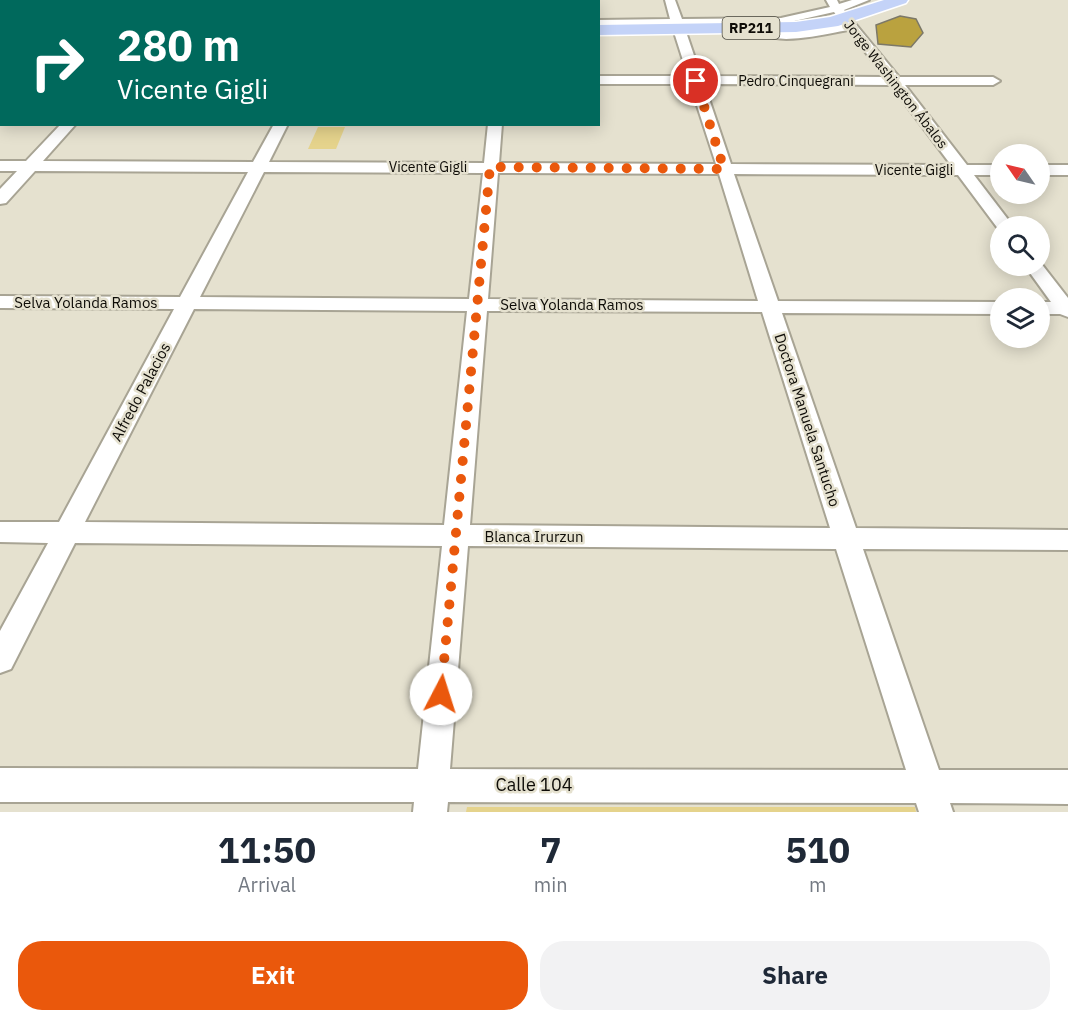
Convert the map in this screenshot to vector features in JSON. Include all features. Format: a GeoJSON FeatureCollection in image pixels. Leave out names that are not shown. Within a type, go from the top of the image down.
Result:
{"type":"FeatureCollection","features":[{"type":"Feature","properties":{"kind":"main road","name":"RP211"},"geometry":{"type":"LineString","coordinates":[[600,30],[796,27],[840,13],[900,0]]}},
{"type":"Feature","properties":{"kind":"street","name":"Doctora Manuela Santucho"},"geometry":{"type":"LineString","coordinates":[[670,0],[932,799]]}},
{"type":"Feature","properties":{"kind":"street"},"geometry":{"type":"LineString","coordinates":[[840,13],[864,0]]}},
{"type":"Feature","properties":{"kind":"street","name":"Jorge Washington Ábalos"},"geometry":{"type":"LineString","coordinates":[[840,13],[857,31],[997,216]]}},
{"type":"Feature","properties":{"kind":"street"},"geometry":{"type":"LineString","coordinates":[[600,23],[679,29]]}},
{"type":"Feature","properties":{"kind":"street"},"geometry":{"type":"LineString","coordinates":[[600,38],[679,29]]}},
{"type":"Feature","properties":{"kind":"street","name":"Pedro Cinquegrani"},"geometry":{"type":"LineString","coordinates":[[600,80],[993,81]]}},
{"type":"Feature","properties":{"kind":"street"},"geometry":{"type":"LineString","coordinates":[[0,198],[67,126]]}},
{"type":"Feature","properties":{"kind":"street","name":"Alfredo Palacios"},"geometry":{"type":"LineString","coordinates":[[0,660],[280,126]]}},
{"type":"Feature","properties":{"kind":"street"},"geometry":{"type":"LineString","coordinates":[[431,798],[495,126]]}},
{"type":"Feature","properties":{"kind":"street","name":"Vicente Gigli"},"geometry":{"type":"LineString","coordinates":[[0,166],[990,170]]}},
{"type":"Feature","properties":{"kind":"street"},"geometry":{"type":"LineString","coordinates":[[1050,170],[1068,170]]}},
{"type":"Feature","properties":{"kind":"street"},"geometry":{"type":"LineString","coordinates":[[1042,276],[1067,309]]}},
{"type":"Feature","properties":{"kind":"street","name":"Selva Yolanda Ramos"},"geometry":{"type":"LineString","coordinates":[[0,303],[990,308]]}},
{"type":"Feature","properties":{"kind":"street"},"geometry":{"type":"LineString","coordinates":[[1050,308],[1067,309]]}},
{"type":"Feature","properties":{"kind":"street","name":"Blanca Irurzun"},"geometry":{"type":"LineString","coordinates":[[0,532],[1068,540]]}},
{"type":"Feature","properties":{"kind":"street","name":"Calle 104"},"geometry":{"type":"LineString","coordinates":[[0,785],[431,798],[932,799],[1068,787]]}},
{"type":"Feature","properties":{"kind":"shaded area"},"geometry":{"type":"Polygon","coordinates":[[[318,127],[345,127],[336,149],[308,149],[318,127]]]}},
{"type":"Feature","properties":{"kind":"shaded area"},"geometry":{"type":"Polygon","coordinates":[[[467,807],[915,807],[916,812],[466,812],[467,807]]]}},
{"type":"Feature","properties":{"kind":"building"},"geometry":{"type":"Polygon","coordinates":[[[900,16],[916,19],[923,33],[911,47],[878,44],[876,25],[900,16]]]}},
{"type":"Feature","properties":{"kind":"route"},"geometry":{"type":"LineString","coordinates":[[441,694],[490,167],[724,169],[696,81]]}}]}
